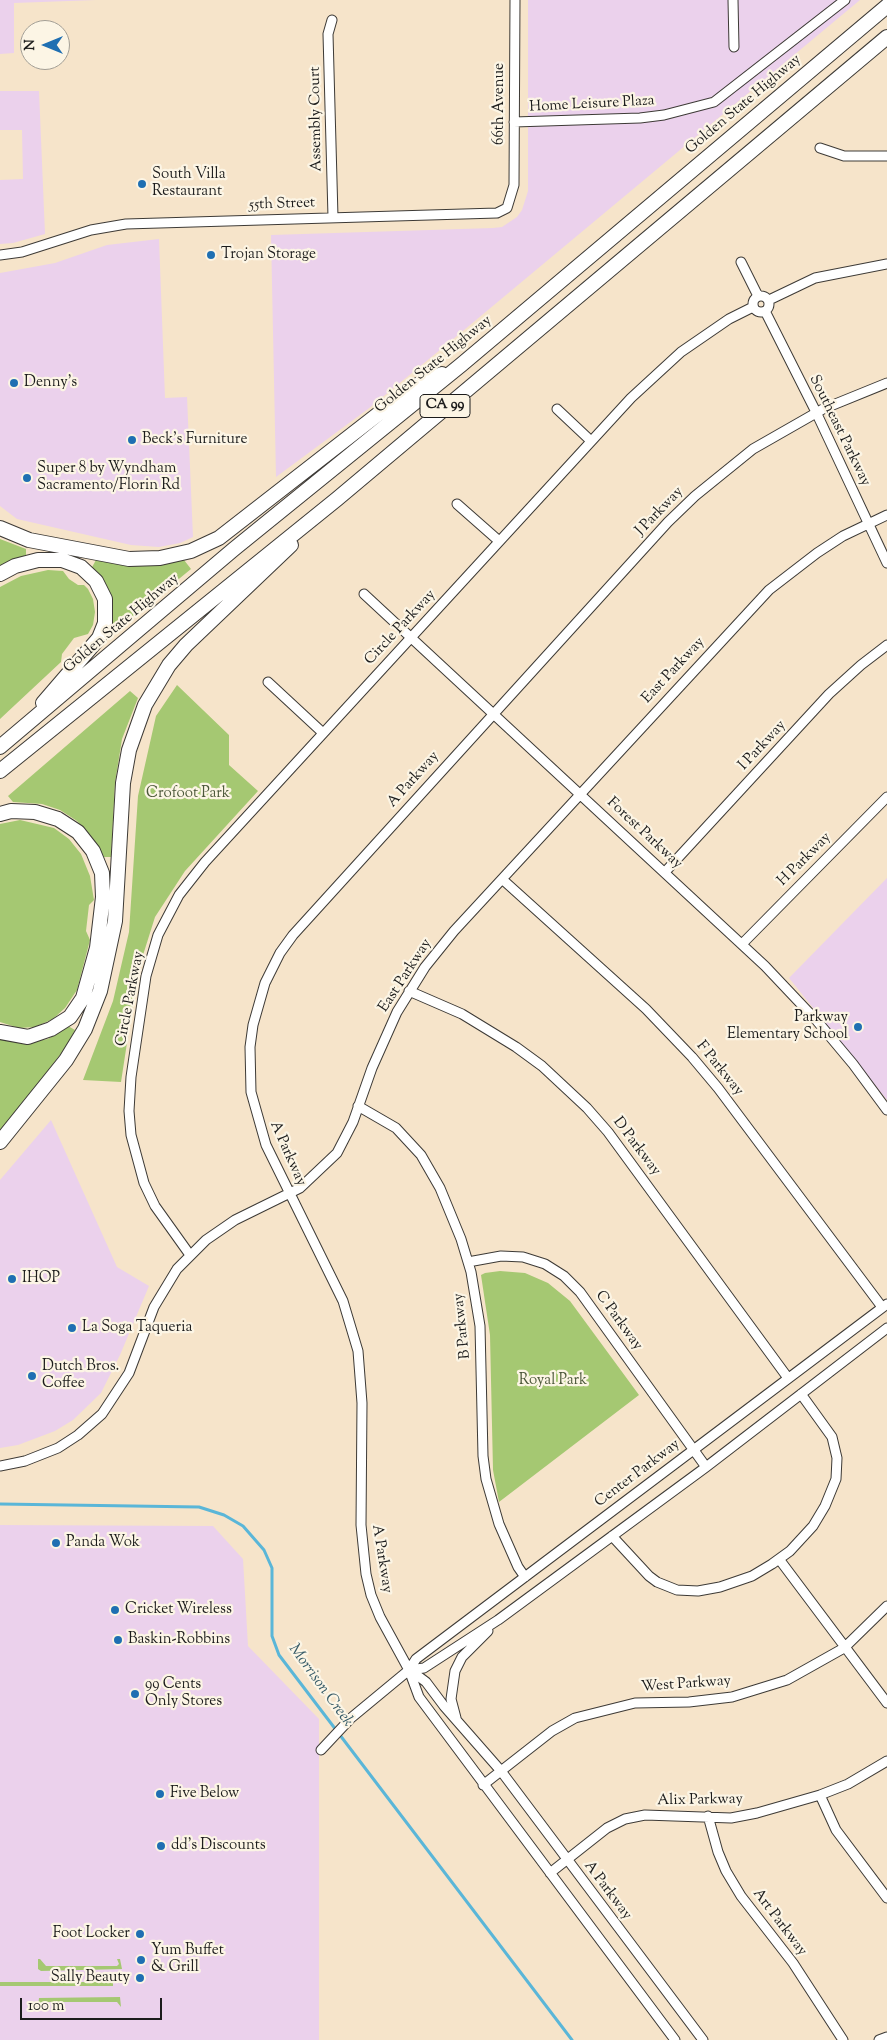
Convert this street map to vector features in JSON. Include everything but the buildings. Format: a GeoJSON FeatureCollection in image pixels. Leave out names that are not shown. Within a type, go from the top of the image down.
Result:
{"type":"FeatureCollection","features":[{"type":"Feature","properties":{"kind":"highway","name":"Golden State Highway"},"geometry":{"type":"LineString","coordinates":[[0,747],[234,549],[461,365],[887,6]]}},
{"type":"Feature","properties":{"kind":"highway","name":"CA 99"},"geometry":{"type":"LineString","coordinates":[[0,771],[337,499],[887,37]]}},
{"type":"Feature","properties":{"kind":"highway"},"geometry":{"type":"LineString","coordinates":[[0,528],[29,540],[129,559],[160,558],[191,551],[219,538],[413,387],[461,365]]}},
{"type":"Feature","properties":{"kind":"highway"},"geometry":{"type":"LineString","coordinates":[[0,1142],[66,1060],[85,1029],[100,990],[115,921],[125,774],[131,744],[145,705],[169,665],[186,646],[255,582],[337,499]]}},
{"type":"Feature","properties":{"kind":"highway"},"geometry":{"type":"LineString","coordinates":[[0,574],[15,566],[38,560],[62,560],[81,567],[96,581],[105,599],[105,623],[99,638],[21,730]]}},
{"type":"Feature","properties":{"kind":"highway"},"geometry":{"type":"LineString","coordinates":[[0,814],[12,811],[35,812],[58,819],[78,832],[93,851],[102,874],[104,897],[97,948],[83,998],[70,1017],[50,1029],[28,1037],[0,1032]]}},
{"type":"Feature","properties":{"kind":"street","name":"66th Avenue"},"geometry":{"type":"LineString","coordinates":[[507,208],[512,197],[514,185],[515,0]]}},
{"type":"Feature","properties":{"kind":"street"},"geometry":{"type":"LineString","coordinates":[[733,0],[734,47]]}},
{"type":"Feature","properties":{"kind":"street","name":"Home Leisure Plaza"},"geometry":{"type":"LineString","coordinates":[[514,122],[640,118],[714,102],[845,0]]}},
{"type":"Feature","properties":{"kind":"street","name":"Assembly Court"},"geometry":{"type":"LineString","coordinates":[[332,20],[328,34],[333,217]]}},
{"type":"Feature","properties":{"kind":"street"},"geometry":{"type":"LineString","coordinates":[[820,148],[844,156],[887,156]]}},
{"type":"Feature","properties":{"kind":"street","name":"55th Street"},"geometry":{"type":"LineString","coordinates":[[0,255],[22,252],[90,230],[126,224],[454,214],[484,216],[497,214],[507,208]]}},
{"type":"Feature","properties":{"kind":"street"},"geometry":{"type":"LineString","coordinates":[[741,262],[758,296]]}},
{"type":"Feature","properties":{"kind":"street"},"geometry":{"type":"LineString","coordinates":[[769,300],[815,278],[887,264]]}},
{"type":"Feature","properties":{"kind":"street"},"geometry":{"type":"LineString","coordinates":[[758,296],[764,296],[769,300],[769,307],[764,311],[758,312],[753,307],[753,300],[758,296]]}},
{"type":"Feature","properties":{"kind":"street","name":"Circle Parkway"},"geometry":{"type":"LineString","coordinates":[[190,1255],[155,1206],[144,1183],[131,1134],[129,1104],[131,1077],[150,962],[158,935],[188,882],[591,440],[648,381],[681,352],[729,319],[753,307]]}},
{"type":"Feature","properties":{"kind":"street","name":"Southeast Parkway"},"geometry":{"type":"LineString","coordinates":[[764,311],[816,412],[887,563]]}},
{"type":"Feature","properties":{"kind":"street","name":"J Parkway"},"geometry":{"type":"LineString","coordinates":[[494,713],[668,522],[695,496],[753,449],[816,412],[887,383]]}},
{"type":"Feature","properties":{"kind":"street"},"geometry":{"type":"LineString","coordinates":[[557,409],[591,440]]}},
{"type":"Feature","properties":{"kind":"street"},"geometry":{"type":"LineString","coordinates":[[457,504],[500,541]]}},
{"type":"Feature","properties":{"kind":"street","name":"East Parkway"},"geometry":{"type":"LineString","coordinates":[[0,1466],[58,1448],[78,1435],[102,1414],[129,1373],[154,1307],[165,1287],[190,1255],[206,1240],[235,1220],[289,1193],[319,1172],[337,1153],[353,1122],[383,1040],[409,991],[449,937],[769,590],[817,553],[868,523],[887,515]]}},
{"type":"Feature","properties":{"kind":"street","name":"Forest Parkway"},"geometry":{"type":"LineString","coordinates":[[364,594],[742,944],[817,1021],[853,1064],[887,1110]]}},
{"type":"Feature","properties":{"kind":"street","name":"I Parkway"},"geometry":{"type":"LineString","coordinates":[[665,872],[829,694],[860,664],[887,645]]}},
{"type":"Feature","properties":{"kind":"street"},"geometry":{"type":"LineString","coordinates":[[268,682],[323,733]]}},
{"type":"Feature","properties":{"kind":"street","name":"A Parkway"},"geometry":{"type":"LineString","coordinates":[[494,713],[300,926],[280,953],[265,983],[252,1033],[249,1070],[251,1092],[266,1145],[340,1293],[358,1351],[362,1403],[361,1525],[366,1574],[371,1595],[380,1617],[409,1670],[419,1697],[675,2040]]}},
{"type":"Feature","properties":{"kind":"street","name":"H Parkway"},"geometry":{"type":"LineString","coordinates":[[742,944],[887,797]]}},
{"type":"Feature","properties":{"kind":"street","name":"F Parkway"},"geometry":{"type":"LineString","coordinates":[[502,879],[646,1009],[692,1057],[718,1088],[884,1306]]}},
{"type":"Feature","properties":{"kind":"street","name":"D Parkway"},"geometry":{"type":"LineString","coordinates":[[409,991],[462,1014],[516,1047],[565,1086],[587,1108],[608,1132],[788,1378]]}},
{"type":"Feature","properties":{"kind":"street","name":"B Parkway"},"geometry":{"type":"LineString","coordinates":[[358,1106],[396,1128],[421,1155],[452,1213],[468,1262],[480,1326],[483,1456],[486,1479],[499,1524],[518,1567],[525,1577]]}},
{"type":"Feature","properties":{"kind":"street","name":"C Parkway"},"geometry":{"type":"LineString","coordinates":[[468,1262],[501,1256],[524,1257],[545,1264],[564,1276],[580,1292],[706,1467]]}},
{"type":"Feature","properties":{"kind":"street","name":"Center Parkway"},"geometry":{"type":"LineString","coordinates":[[321,1750],[351,1718],[409,1670],[416,1659],[693,1448],[884,1306]]}},
{"type":"Feature","properties":{"kind":"street","name":"Center Parkway"},"geometry":{"type":"LineString","coordinates":[[409,1670],[424,1668],[498,1620],[706,1467],[887,1328]]}},
{"type":"Feature","properties":{"kind":"street"},"geometry":{"type":"LineString","coordinates":[[612,1536],[649,1576],[657,1582],[677,1590],[698,1591],[731,1584],[752,1576],[779,1559],[806,1534],[819,1516],[832,1490],[837,1469],[837,1458],[832,1437],[801,1394]]}},
{"type":"Feature","properties":{"kind":"street"},"geometry":{"type":"LineString","coordinates":[[779,1559],[887,1703]]}},
{"type":"Feature","properties":{"kind":"street","name":"West Parkway"},"geometry":{"type":"LineString","coordinates":[[483,1784],[552,1731],[575,1718],[635,1703],[718,1699],[760,1690],[813,1667],[844,1648],[887,1606]]}},
{"type":"Feature","properties":{"kind":"street"},"geometry":{"type":"LineString","coordinates":[[456,1719],[451,1699],[455,1671],[462,1658],[498,1620]]}},
{"type":"Feature","properties":{"kind":"street","name":"A Parkway"},"geometry":{"type":"LineString","coordinates":[[409,1670],[426,1682],[501,1771],[703,2040]]}},
{"type":"Feature","properties":{"kind":"street","name":"Alix Parkway"},"geometry":{"type":"LineString","coordinates":[[550,1873],[607,1828],[625,1819],[645,1815],[730,1818],[757,1813],[820,1795],[848,1784],[887,1761]]}},
{"type":"Feature","properties":{"kind":"street"},"geometry":{"type":"LineString","coordinates":[[820,1795],[836,1830],[887,1898]]}},
{"type":"Feature","properties":{"kind":"street","name":"Art Parkway"},"geometry":{"type":"LineString","coordinates":[[708,1816],[718,1852],[726,1871],[741,1896],[798,1970],[844,2040]]}},
{"type":"Feature","properties":{"kind":"street"},"geometry":{"type":"LineString","coordinates":[[879,2040],[887,2037]]}},
{"type":"Feature","properties":{"kind":"shaded area"},"geometry":{"type":"Polygon","coordinates":[[[0,0],[96,0],[14,3],[14,53],[0,54],[0,0]]]}},
{"type":"Feature","properties":{"kind":"shaded area"},"geometry":{"type":"Polygon","coordinates":[[[528,0],[860,0],[368,409],[276,477],[271,235],[493,228],[502,227],[517,217],[522,210],[528,191],[528,0]]]}},
{"type":"Feature","properties":{"kind":"shaded area"},"geometry":{"type":"Polygon","coordinates":[[[0,91],[39,91],[45,234],[13,243],[0,244],[0,180],[23,179],[22,130],[0,130],[0,91]]]}},
{"type":"Feature","properties":{"kind":"shaded area"},"geometry":{"type":"Polygon","coordinates":[[[159,239],[165,398],[187,397],[193,537],[180,543],[159,547],[131,545],[17,519],[0,506],[0,273],[55,263],[107,245],[159,239]]]}},
{"type":"Feature","properties":{"kind":"shaded area","name":"Parkway Elementary School"},"geometry":{"type":"Polygon","coordinates":[[[887,878],[887,1100],[789,978],[887,878]]]}},
{"type":"Feature","properties":{"kind":"shaded area"},"geometry":{"type":"Polygon","coordinates":[[[51,1120],[117,1267],[149,1286],[120,1355],[101,1393],[73,1420],[55,1431],[18,1445],[0,1448],[0,1180],[51,1120]]]}},
{"type":"Feature","properties":{"kind":"shaded area"},"geometry":{"type":"Polygon","coordinates":[[[0,1525],[213,1526],[243,1559],[248,1646],[319,1719],[319,2040],[0,2040],[0,1525]]]}},
{"type":"Feature","properties":{"kind":"green space"},"geometry":{"type":"Polygon","coordinates":[[[0,539],[26,549],[26,555],[0,567],[0,539]]]}},
{"type":"Feature","properties":{"kind":"green space"},"geometry":{"type":"Polygon","coordinates":[[[96,560],[122,565],[146,566],[184,560],[191,569],[118,629],[111,620],[91,569],[96,560]]]}},
{"type":"Feature","properties":{"kind":"green space"},"geometry":{"type":"Polygon","coordinates":[[[48,570],[63,571],[69,579],[78,585],[84,585],[88,589],[93,599],[95,612],[93,625],[88,634],[74,638],[62,654],[61,662],[0,719],[0,587],[21,576],[48,570]]]}},
{"type":"Feature","properties":{"kind":"green space","name":"Crofoot Park"},"geometry":{"type":"Polygon","coordinates":[[[177,685],[229,735],[229,765],[258,791],[185,871],[155,917],[138,971],[121,1082],[83,1080],[113,1001],[129,932],[138,796],[156,716],[177,685]]]}},
{"type":"Feature","properties":{"kind":"green space"},"geometry":{"type":"Polygon","coordinates":[[[130,691],[138,698],[122,739],[115,783],[111,857],[104,857],[93,839],[77,821],[60,810],[42,804],[13,802],[8,796],[130,691]]]}},
{"type":"Feature","properties":{"kind":"green space"},"geometry":{"type":"Polygon","coordinates":[[[20,820],[54,828],[69,839],[81,854],[90,876],[94,900],[89,905],[86,931],[90,940],[77,990],[65,1008],[53,1019],[35,1027],[19,1028],[0,1022],[0,824],[20,820]]]}},
{"type":"Feature","properties":{"kind":"green space"},"geometry":{"type":"Polygon","coordinates":[[[68,1026],[75,1030],[66,1047],[0,1133],[0,1038],[14,1042],[48,1039],[68,1026]]]}},
{"type":"Feature","properties":{"kind":"green space","name":"Royal Park"},"geometry":{"type":"Polygon","coordinates":[[[500,1271],[525,1273],[548,1283],[570,1301],[639,1395],[499,1502],[493,1470],[490,1335],[481,1275],[500,1271]]]}},
{"type":"Feature","properties":{"kind":"green space"},"geometry":{"type":"Polygon","coordinates":[[[38,1959],[46,1966],[117,1966],[119,1964],[117,1959],[120,1959],[122,1969],[41,1971],[38,1969],[38,1959]]]}},
{"type":"Feature","properties":{"kind":"green space"},"geometry":{"type":"Polygon","coordinates":[[[0,1982],[113,1982],[113,1986],[0,1986],[0,1982]]]}},
{"type":"Feature","properties":{"kind":"green space"},"geometry":{"type":"Polygon","coordinates":[[[120,1997],[121,2007],[117,2002],[41,2002],[44,2008],[38,2007],[39,1998],[120,1997]]]}},
{"type":"Feature","properties":{"kind":"waterway","name":"Morrison Creek"},"geometry":{"type":"LineString","coordinates":[[0,1504],[199,1507],[224,1515],[243,1526],[264,1550],[272,1568],[272,1636],[279,1655],[572,2040]]}},
{"type":"Feature","properties":{"kind":"place","name":"South Villa Restaurant"},"geometry":{"type":"Point","coordinates":[142,184]}},
{"type":"Feature","properties":{"kind":"place","name":"Trojan Storage"},"geometry":{"type":"Point","coordinates":[211,255]}},
{"type":"Feature","properties":{"kind":"place","name":"Denny's"},"geometry":{"type":"Point","coordinates":[14,383]}},
{"type":"Feature","properties":{"kind":"place","name":"Beck's Furniture"},"geometry":{"type":"Point","coordinates":[132,440]}},
{"type":"Feature","properties":{"kind":"place","name":"Super 8 by Wyndham Sacramento/Florin Rd"},"geometry":{"type":"Point","coordinates":[27,478]}},
{"type":"Feature","properties":{"kind":"place","name":"Parkway Elementary School"},"geometry":{"type":"Point","coordinates":[858,1027]}},
{"type":"Feature","properties":{"kind":"place","name":"IHOP"},"geometry":{"type":"Point","coordinates":[12,1279]}},
{"type":"Feature","properties":{"kind":"place","name":"La Soga Taqueria"},"geometry":{"type":"Point","coordinates":[72,1328]}},
{"type":"Feature","properties":{"kind":"place","name":"Dutch Bros. Coffee"},"geometry":{"type":"Point","coordinates":[32,1376]}},
{"type":"Feature","properties":{"kind":"place","name":"Panda Wok"},"geometry":{"type":"Point","coordinates":[56,1543]}},
{"type":"Feature","properties":{"kind":"place","name":"Cricket Wireless"},"geometry":{"type":"Point","coordinates":[115,1610]}},
{"type":"Feature","properties":{"kind":"place","name":"Baskin-Robbins"},"geometry":{"type":"Point","coordinates":[118,1640]}},
{"type":"Feature","properties":{"kind":"place","name":"99 Cents Only Stores"},"geometry":{"type":"Point","coordinates":[135,1694]}},
{"type":"Feature","properties":{"kind":"place","name":"Five Below"},"geometry":{"type":"Point","coordinates":[160,1794]}},
{"type":"Feature","properties":{"kind":"place","name":"dd's Discounts"},"geometry":{"type":"Point","coordinates":[161,1846]}},
{"type":"Feature","properties":{"kind":"place","name":"Foot Locker"},"geometry":{"type":"Point","coordinates":[140,1934]}},
{"type":"Feature","properties":{"kind":"place","name":"Yum Buffet & Grill"},"geometry":{"type":"Point","coordinates":[141,1960]}},
{"type":"Feature","properties":{"kind":"place","name":"Sally Beauty"},"geometry":{"type":"Point","coordinates":[140,1978]}}]}
